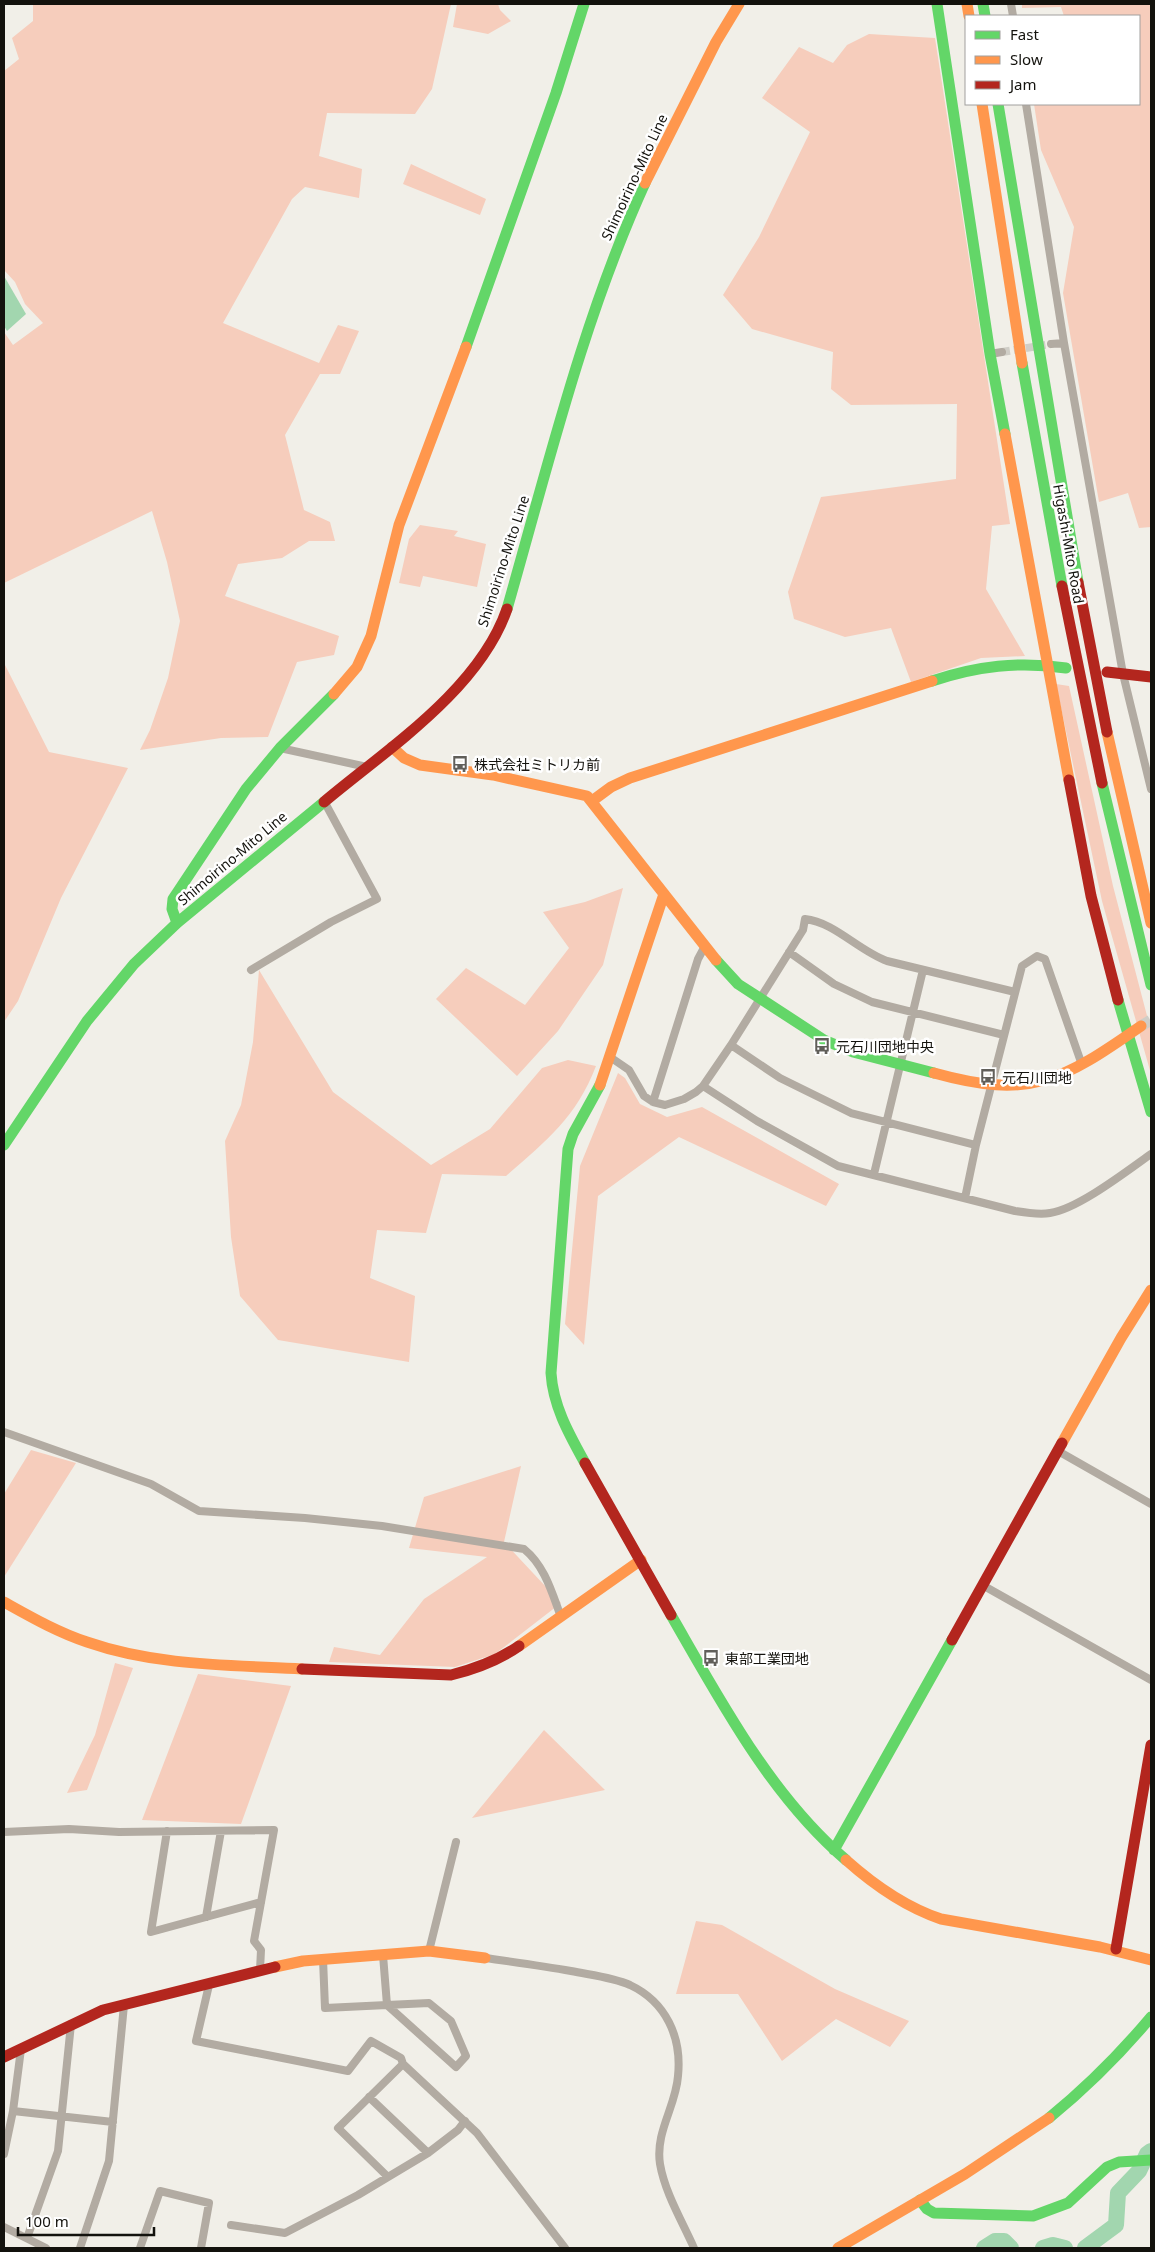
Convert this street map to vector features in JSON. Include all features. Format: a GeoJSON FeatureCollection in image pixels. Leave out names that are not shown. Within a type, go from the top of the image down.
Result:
{"type":"FeatureCollection","features":[{"type":"Feature","properties":{"kind":"main road"},"geometry":{"type":"LineString","coordinates":[[177,924],[172,909],[173,899],[246,790],[280,748],[339,689],[357,667],[371,636],[399,525],[482,306],[550,110],[584,4]]}},
{"type":"Feature","properties":{"kind":"main road","name":"Shimoirino-Mito Line"},"geometry":{"type":"LineString","coordinates":[[4,1145],[87,1020],[134,964],[177,924],[324,801],[392,747],[463,682],[484,654],[500,626],[593,314],[619,241],[644,184],[716,42],[739,4]]}},
{"type":"Feature","properties":{"kind":"main road"},"geometry":{"type":"LineString","coordinates":[[937,4],[990,354],[1067,764],[1072,803],[1096,914],[1128,1035],[1151,1112]]}},
{"type":"Feature","properties":{"kind":"main road","name":"Higashi-Mito Road"},"geometry":{"type":"LineString","coordinates":[[982,105],[1031,420],[1064,602],[1100,777],[1151,985]]}},
{"type":"Feature","properties":{"kind":"main road","name":"Higashi-Mito Road"},"geometry":{"type":"LineString","coordinates":[[998,105],[1080,598],[1115,775],[1151,923]]}},
{"type":"Feature","properties":{"kind":"main road"},"geometry":{"type":"LineString","coordinates":[[592,801],[612,787],[630,778],[966,670],[1003,664],[1047,665],[1066,668]]}},
{"type":"Feature","properties":{"kind":"main road"},"geometry":{"type":"LineString","coordinates":[[1106,672],[1151,677]]}},
{"type":"Feature","properties":{"kind":"main road"},"geometry":{"type":"LineString","coordinates":[[392,747],[411,763],[493,775],[581,793],[592,801],[728,974],[759,998],[823,1039],[863,1056],[959,1080],[992,1086],[1036,1083],[1060,1076],[1082,1065],[1141,1026]]}},
{"type":"Feature","properties":{"kind":"main road"},"geometry":{"type":"LineString","coordinates":[[664,894],[603,1079],[573,1134],[565,1166],[553,1331],[552,1389],[564,1424],[683,1635],[745,1736],[784,1791],[834,1850],[858,1874],[879,1889],[920,1911],[939,1918],[965,1925],[1116,1949],[1151,1960]]}},
{"type":"Feature","properties":{"kind":"main road"},"geometry":{"type":"LineString","coordinates":[[834,1850],[984,1586],[1133,1316],[1151,1290]]}},
{"type":"Feature","properties":{"kind":"main road"},"geometry":{"type":"LineString","coordinates":[[4,1602],[56,1630],[86,1642],[120,1652],[176,1663],[424,1675],[461,1673],[494,1662],[641,1560]]}},
{"type":"Feature","properties":{"kind":"main road"},"geometry":{"type":"LineString","coordinates":[[1116,1949],[1151,1745]]}},
{"type":"Feature","properties":{"kind":"main road"},"geometry":{"type":"LineString","coordinates":[[4,2057],[98,2012],[210,1985],[260,1970],[323,1959],[429,1951],[485,1958]]}},
{"type":"Feature","properties":{"kind":"main road"},"geometry":{"type":"LineString","coordinates":[[838,2248],[1000,2153],[1049,2119],[1097,2078],[1124,2051],[1151,2017]]}},
{"type":"Feature","properties":{"kind":"main road"},"geometry":{"type":"LineString","coordinates":[[920,2200],[927,2209],[934,2213],[1033,2216],[1068,2203],[1106,2167],[1119,2162],[1150,2160]]}},
{"type":"Feature","properties":{"kind":"street"},"geometry":{"type":"LineString","coordinates":[[1026,105],[1064,343],[1123,674],[1151,789]]}},
{"type":"Feature","properties":{"kind":"street"},"geometry":{"type":"LineString","coordinates":[[1051,344],[1064,343]]}},
{"type":"Feature","properties":{"kind":"street"},"geometry":{"type":"LineString","coordinates":[[990,354],[1002,352]]}},
{"type":"Feature","properties":{"kind":"street"},"geometry":{"type":"LineString","coordinates":[[280,748],[367,767]]}},
{"type":"Feature","properties":{"kind":"street"},"geometry":{"type":"LineString","coordinates":[[251,970],[330,922],[377,899],[324,801]]}},
{"type":"Feature","properties":{"kind":"street"},"geometry":{"type":"LineString","coordinates":[[610,1057],[629,1070],[644,1096],[653,1102],[665,1105],[696,1092],[703,1086],[731,1045],[803,930],[805,919],[817,920],[872,956],[1015,992]]}},
{"type":"Feature","properties":{"kind":"street"},"geometry":{"type":"LineString","coordinates":[[653,1102],[698,959],[705,946]]}},
{"type":"Feature","properties":{"kind":"street"},"geometry":{"type":"LineString","coordinates":[[789,952],[851,994],[914,1013],[1004,1035]]}},
{"type":"Feature","properties":{"kind":"street"},"geometry":{"type":"LineString","coordinates":[[965,1198],[976,1146],[1022,966],[1037,956],[1045,959],[1082,1065]]}},
{"type":"Feature","properties":{"kind":"street"},"geometry":{"type":"LineString","coordinates":[[874,1174],[902,1065],[923,970]]}},
{"type":"Feature","properties":{"kind":"street"},"geometry":{"type":"LineString","coordinates":[[731,1045],[780,1078],[851,1113],[976,1146]]}},
{"type":"Feature","properties":{"kind":"street"},"geometry":{"type":"LineString","coordinates":[[703,1086],[757,1121],[838,1166],[1015,1211],[1052,1213],[1087,1196],[1151,1154]]}},
{"type":"Feature","properties":{"kind":"street"},"geometry":{"type":"LineString","coordinates":[[4,1432],[151,1484],[199,1512],[305,1518],[382,1526],[524,1548],[535,1558],[547,1579],[561,1617]]}},
{"type":"Feature","properties":{"kind":"street"},"geometry":{"type":"LineString","coordinates":[[1058,1451],[1151,1504]]}},
{"type":"Feature","properties":{"kind":"street"},"geometry":{"type":"LineString","coordinates":[[984,1586],[1151,1680]]}},
{"type":"Feature","properties":{"kind":"street"},"geometry":{"type":"LineString","coordinates":[[4,1832],[69,1829],[119,1832],[274,1830],[254,1941],[261,1950],[260,1970]]}},
{"type":"Feature","properties":{"kind":"street"},"geometry":{"type":"LineString","coordinates":[[167,1831],[151,1932],[261,1902]]}},
{"type":"Feature","properties":{"kind":"street"},"geometry":{"type":"LineString","coordinates":[[206,1917],[221,1831]]}},
{"type":"Feature","properties":{"kind":"street"},"geometry":{"type":"LineString","coordinates":[[429,1951],[456,1842]]}},
{"type":"Feature","properties":{"kind":"street"},"geometry":{"type":"LineString","coordinates":[[323,1959],[325,2008],[387,2005],[429,2003],[451,2021],[466,2056],[456,2068],[387,2005],[383,1955]]}},
{"type":"Feature","properties":{"kind":"street"},"geometry":{"type":"LineString","coordinates":[[485,1958],[597,1976],[630,1985],[653,2002],[670,2022],[678,2046],[678,2077],[661,2134],[660,2162],[665,2181],[694,2248]]}},
{"type":"Feature","properties":{"kind":"street"},"geometry":{"type":"LineString","coordinates":[[210,1985],[196,2041],[348,2071],[372,2041],[401,2058],[403,2064],[477,2133],[565,2248]]}},
{"type":"Feature","properties":{"kind":"street"},"geometry":{"type":"LineString","coordinates":[[80,2248],[110,2161],[124,2005]]}},
{"type":"Feature","properties":{"kind":"street"},"geometry":{"type":"LineString","coordinates":[[27,2238],[58,2150],[71,2024]]}},
{"type":"Feature","properties":{"kind":"street"},"geometry":{"type":"LineString","coordinates":[[4,2154],[13,2111],[20,2049]]}},
{"type":"Feature","properties":{"kind":"street"},"geometry":{"type":"LineString","coordinates":[[388,2177],[338,2128],[403,2064]]}},
{"type":"Feature","properties":{"kind":"street"},"geometry":{"type":"LineString","coordinates":[[369,2096],[428,2154]]}},
{"type":"Feature","properties":{"kind":"street"},"geometry":{"type":"LineString","coordinates":[[13,2111],[62,2118],[113,2122]]}},
{"type":"Feature","properties":{"kind":"street"},"geometry":{"type":"LineString","coordinates":[[232,2225],[285,2232],[428,2154],[458,2130],[465,2121]]}},
{"type":"Feature","properties":{"kind":"street"},"geometry":{"type":"LineString","coordinates":[[140,2248],[160,2191],[209,2203],[201,2248]]}},
{"type":"Feature","properties":{"kind":"street"},"geometry":{"type":"LineString","coordinates":[[4,2227],[46,2248]]}},
{"type":"Feature","properties":{"kind":"shaded area"},"geometry":{"type":"Polygon","coordinates":[[[33,4],[451,4],[432,89],[415,114],[327,113],[319,156],[362,169],[359,198],[305,187],[292,199],[223,323],[319,363],[338,325],[359,331],[340,374],[320,374],[285,435],[304,510],[330,522],[335,541],[309,541],[282,558],[238,564],[225,596],[339,636],[334,655],[297,662],[268,737],[221,738],[140,750],[150,730],[168,678],[180,621],[167,562],[152,511],[4,583],[4,332],[13,345],[43,323],[25,304],[15,282],[4,270],[4,71],[19,59],[12,38],[33,21],[33,4]]]}},
{"type":"Feature","properties":{"kind":"shaded area"},"geometry":{"type":"Polygon","coordinates":[[[457,4],[498,4],[500,10],[511,21],[488,34],[453,27],[457,4]]]}},
{"type":"Feature","properties":{"kind":"shaded area"},"geometry":{"type":"Polygon","coordinates":[[[1022,4],[1151,4],[1151,527],[1139,528],[1128,493],[1099,502],[1063,293],[1074,227],[1041,150],[1034,105],[1140,105],[1140,15],[1064,15],[1061,7],[1022,8],[1022,4]]]}},
{"type":"Feature","properties":{"kind":"shaded area"},"geometry":{"type":"Polygon","coordinates":[[[869,34],[935,38],[1010,524],[992,526],[986,589],[1025,656],[981,658],[911,682],[891,628],[845,637],[794,619],[788,592],[821,497],[956,479],[957,404],[851,405],[831,389],[833,352],[752,329],[723,295],[759,237],[810,132],[762,98],[799,47],[833,63],[847,45],[869,34]]]}},
{"type":"Feature","properties":{"kind":"shaded area"},"geometry":{"type":"Polygon","coordinates":[[[411,164],[486,199],[480,215],[403,184],[411,164]]]}},
{"type":"Feature","properties":{"kind":"shaded area"},"geometry":{"type":"Polygon","coordinates":[[[4,276],[26,314],[7,331],[4,326],[4,276]]]}},
{"type":"Feature","properties":{"kind":"shaded area"},"geometry":{"type":"Polygon","coordinates":[[[420,525],[458,531],[454,536],[486,544],[477,587],[423,576],[420,587],[399,583],[409,539],[420,525]]]}},
{"type":"Feature","properties":{"kind":"shaded area"},"geometry":{"type":"Polygon","coordinates":[[[4,663],[49,752],[128,768],[61,898],[18,1001],[4,1022],[4,663]]]}},
{"type":"Feature","properties":{"kind":"shaded area"},"geometry":{"type":"Polygon","coordinates":[[[1056,684],[1069,686],[1113,886],[1151,1031],[1151,1074],[1102,901],[1056,684]]]}},
{"type":"Feature","properties":{"kind":"shaded area"},"geometry":{"type":"Polygon","coordinates":[[[623,888],[603,965],[558,1031],[517,1076],[436,999],[466,968],[525,1005],[569,948],[543,912],[585,902],[623,888]]]}},
{"type":"Feature","properties":{"kind":"shaded area"},"geometry":{"type":"Polygon","coordinates":[[[259,970],[333,1092],[431,1165],[490,1129],[542,1068],[568,1060],[596,1066],[579,1100],[559,1127],[506,1176],[442,1174],[426,1233],[377,1230],[370,1278],[415,1296],[409,1362],[278,1340],[240,1296],[231,1237],[225,1141],[241,1105],[253,1042],[259,970]]]}},
{"type":"Feature","properties":{"kind":"shaded area"},"geometry":{"type":"Polygon","coordinates":[[[618,1073],[625,1078],[640,1104],[667,1117],[702,1107],[839,1184],[826,1206],[679,1137],[598,1196],[584,1345],[565,1324],[580,1166],[618,1073]]]}},
{"type":"Feature","properties":{"kind":"shaded area"},"geometry":{"type":"Polygon","coordinates":[[[31,1450],[76,1463],[4,1577],[4,1494],[31,1450]]]}},
{"type":"Feature","properties":{"kind":"shaded area"},"geometry":{"type":"Polygon","coordinates":[[[521,1466],[504,1542],[561,1603],[495,1654],[455,1667],[329,1662],[334,1647],[380,1655],[424,1599],[487,1557],[409,1548],[424,1497],[521,1466]]]}},
{"type":"Feature","properties":{"kind":"shaded area"},"geometry":{"type":"Polygon","coordinates":[[[115,1663],[133,1668],[87,1790],[67,1793],[95,1735],[115,1663]]]}},
{"type":"Feature","properties":{"kind":"shaded area"},"geometry":{"type":"Polygon","coordinates":[[[198,1674],[291,1686],[241,1824],[142,1820],[198,1674]]]}},
{"type":"Feature","properties":{"kind":"shaded area"},"geometry":{"type":"Polygon","coordinates":[[[544,1730],[605,1790],[472,1818],[544,1730]]]}},
{"type":"Feature","properties":{"kind":"shaded area"},"geometry":{"type":"Polygon","coordinates":[[[696,1921],[722,1925],[835,1989],[909,2021],[890,2047],[836,2019],[782,2061],[738,1994],[676,1994],[696,1921]]]}},
{"type":"Feature","properties":{"kind":"waterway"},"geometry":{"type":"LineString","coordinates":[[1085,2248],[1116,2225],[1118,2193],[1139,2171],[1147,2154],[1151,2151]]}},
{"type":"Feature","properties":{"kind":"waterway"},"geometry":{"type":"LineString","coordinates":[[984,2248],[995,2241],[1004,2241],[1011,2248]]}},
{"type":"Feature","properties":{"kind":"waterway"},"geometry":{"type":"LineString","coordinates":[[1043,2248],[1053,2245],[1065,2248]]}},
{"type":"Feature","properties":{"kind":"tunnel"},"geometry":{"type":"LineString","coordinates":[[1002,352],[1051,344]]}},
{"type":"Feature","properties":{"kind":"tunnel"},"geometry":{"type":"LineString","coordinates":[[1141,1026],[1151,1020]]}},
{"type":"Feature","properties":{"kind":"traffic: fast"},"geometry":{"type":"LineString","coordinates":[[466,347],[556,93],[584,4]]}},
{"type":"Feature","properties":{"kind":"traffic: fast"},"geometry":{"type":"LineString","coordinates":[[937,4],[990,354],[1005,434]]}},
{"type":"Feature","properties":{"kind":"traffic: fast"},"geometry":{"type":"LineString","coordinates":[[983,4],[985,15]]}},
{"type":"Feature","properties":{"kind":"traffic: fast"},"geometry":{"type":"LineString","coordinates":[[998,105],[1078,582]]}},
{"type":"Feature","properties":{"kind":"traffic: fast"},"geometry":{"type":"LineString","coordinates":[[507,609],[552,447],[585,340],[623,234],[645,183]]}},
{"type":"Feature","properties":{"kind":"traffic: fast"},"geometry":{"type":"LineString","coordinates":[[1022,363],[1062,586]]}},
{"type":"Feature","properties":{"kind":"traffic: fast"},"geometry":{"type":"LineString","coordinates":[[932,681],[982,668],[998,666],[1032,665],[1066,668]]}},
{"type":"Feature","properties":{"kind":"traffic: fast"},"geometry":{"type":"LineString","coordinates":[[177,923],[172,909],[173,899],[246,789],[280,748],[334,694]]}},
{"type":"Feature","properties":{"kind":"traffic: fast"},"geometry":{"type":"LineString","coordinates":[[1102,783],[1151,985]]}},
{"type":"Feature","properties":{"kind":"traffic: fast"},"geometry":{"type":"LineString","coordinates":[[4,1145],[87,1021],[134,964],[177,923],[324,802]]}},
{"type":"Feature","properties":{"kind":"traffic: fast"},"geometry":{"type":"LineString","coordinates":[[716,960],[738,984],[824,1040],[853,1052],[934,1073]]}},
{"type":"Feature","properties":{"kind":"traffic: fast"},"geometry":{"type":"LineString","coordinates":[[1118,1000],[1151,1112]]}},
{"type":"Feature","properties":{"kind":"traffic: fast"},"geometry":{"type":"LineString","coordinates":[[585,1463],[558,1408],[551,1373],[568,1149],[573,1134],[600,1085]]}},
{"type":"Feature","properties":{"kind":"traffic: fast"},"geometry":{"type":"LineString","coordinates":[[671,1615],[728,1713],[770,1776],[793,1806],[846,1860]]}},
{"type":"Feature","properties":{"kind":"traffic: fast"},"geometry":{"type":"LineString","coordinates":[[834,1850],[952,1640]]}},
{"type":"Feature","properties":{"kind":"traffic: fast"},"geometry":{"type":"LineString","coordinates":[[1049,2118],[1103,2070],[1151,2017]]}},
{"type":"Feature","properties":{"kind":"traffic: fast"},"geometry":{"type":"LineString","coordinates":[[920,2200],[927,2209],[934,2213],[1033,2216],[1068,2203],[1107,2167],[1119,2162],[1151,2160]]}},
{"type":"Feature","properties":{"kind":"traffic: slow"},"geometry":{"type":"LineString","coordinates":[[645,183],[716,42],[739,4]]}},
{"type":"Feature","properties":{"kind":"traffic: slow"},"geometry":{"type":"LineString","coordinates":[[967,4],[969,15]]}},
{"type":"Feature","properties":{"kind":"traffic: slow"},"geometry":{"type":"LineString","coordinates":[[982,105],[1022,363]]}},
{"type":"Feature","properties":{"kind":"traffic: slow"},"geometry":{"type":"LineString","coordinates":[[334,694],[357,667],[371,636],[399,525],[466,347]]}},
{"type":"Feature","properties":{"kind":"traffic: slow"},"geometry":{"type":"LineString","coordinates":[[1005,434],[1069,780]]}},
{"type":"Feature","properties":{"kind":"traffic: slow"},"geometry":{"type":"LineString","coordinates":[[592,801],[611,787],[630,778],[932,681]]}},
{"type":"Feature","properties":{"kind":"traffic: slow"},"geometry":{"type":"LineString","coordinates":[[1107,732],[1151,923]]}},
{"type":"Feature","properties":{"kind":"traffic: slow"},"geometry":{"type":"LineString","coordinates":[[392,747],[404,758],[420,765],[493,775],[587,796],[716,960]]}},
{"type":"Feature","properties":{"kind":"traffic: slow"},"geometry":{"type":"LineString","coordinates":[[600,1085],[664,894]]}},
{"type":"Feature","properties":{"kind":"traffic: slow"},"geometry":{"type":"LineString","coordinates":[[934,1073],[996,1085],[1021,1084],[1044,1080],[1066,1072],[1089,1060],[1141,1026]]}},
{"type":"Feature","properties":{"kind":"traffic: slow"},"geometry":{"type":"LineString","coordinates":[[1062,1443],[1121,1338],[1151,1290]]}},
{"type":"Feature","properties":{"kind":"traffic: slow"},"geometry":{"type":"LineString","coordinates":[[519,1646],[641,1560]]}},
{"type":"Feature","properties":{"kind":"traffic: slow"},"geometry":{"type":"LineString","coordinates":[[4,1602],[65,1634],[113,1650],[139,1656],[193,1663],[302,1669]]}},
{"type":"Feature","properties":{"kind":"traffic: slow"},"geometry":{"type":"LineString","coordinates":[[846,1860],[903,1902],[941,1919],[1100,1947],[1151,1960]]}},
{"type":"Feature","properties":{"kind":"traffic: slow"},"geometry":{"type":"LineString","coordinates":[[275,1967],[303,1961],[429,1951],[485,1958]]}},
{"type":"Feature","properties":{"kind":"traffic: slow"},"geometry":{"type":"LineString","coordinates":[[838,2248],[965,2174],[1049,2118]]}},
{"type":"Feature","properties":{"kind":"traffic: jam"},"geometry":{"type":"LineString","coordinates":[[1078,582],[1107,732]]}},
{"type":"Feature","properties":{"kind":"traffic: jam"},"geometry":{"type":"LineString","coordinates":[[1062,586],[1102,783]]}},
{"type":"Feature","properties":{"kind":"traffic: jam"},"geometry":{"type":"LineString","coordinates":[[324,802],[429,716],[453,692],[475,666],[494,638],[507,609]]}},
{"type":"Feature","properties":{"kind":"traffic: jam"},"geometry":{"type":"LineString","coordinates":[[1107,672],[1151,677]]}},
{"type":"Feature","properties":{"kind":"traffic: jam"},"geometry":{"type":"LineString","coordinates":[[1069,780],[1091,896],[1118,1000]]}},
{"type":"Feature","properties":{"kind":"traffic: jam"},"geometry":{"type":"LineString","coordinates":[[952,1640],[1062,1443]]}},
{"type":"Feature","properties":{"kind":"traffic: jam"},"geometry":{"type":"LineString","coordinates":[[585,1463],[671,1615]]}},
{"type":"Feature","properties":{"kind":"traffic: jam"},"geometry":{"type":"LineString","coordinates":[[302,1669],[451,1675],[486,1664],[519,1646]]}},
{"type":"Feature","properties":{"kind":"traffic: jam"},"geometry":{"type":"LineString","coordinates":[[1116,1949],[1151,1745]]}},
{"type":"Feature","properties":{"kind":"traffic: jam"},"geometry":{"type":"LineString","coordinates":[[4,2057],[103,2010],[275,1967]]}},
{"type":"Feature","properties":{"kind":"place","name":"株式会社ミトリカ前"},"geometry":{"type":"Point","coordinates":[460,764]}},
{"type":"Feature","properties":{"kind":"place","name":"元石川団地中央"},"geometry":{"type":"Point","coordinates":[822,1046]}},
{"type":"Feature","properties":{"kind":"place","name":"元石川団地"},"geometry":{"type":"Point","coordinates":[988,1077]}},
{"type":"Feature","properties":{"kind":"place","name":"東部工業団地"},"geometry":{"type":"Point","coordinates":[711,1658]}}]}
